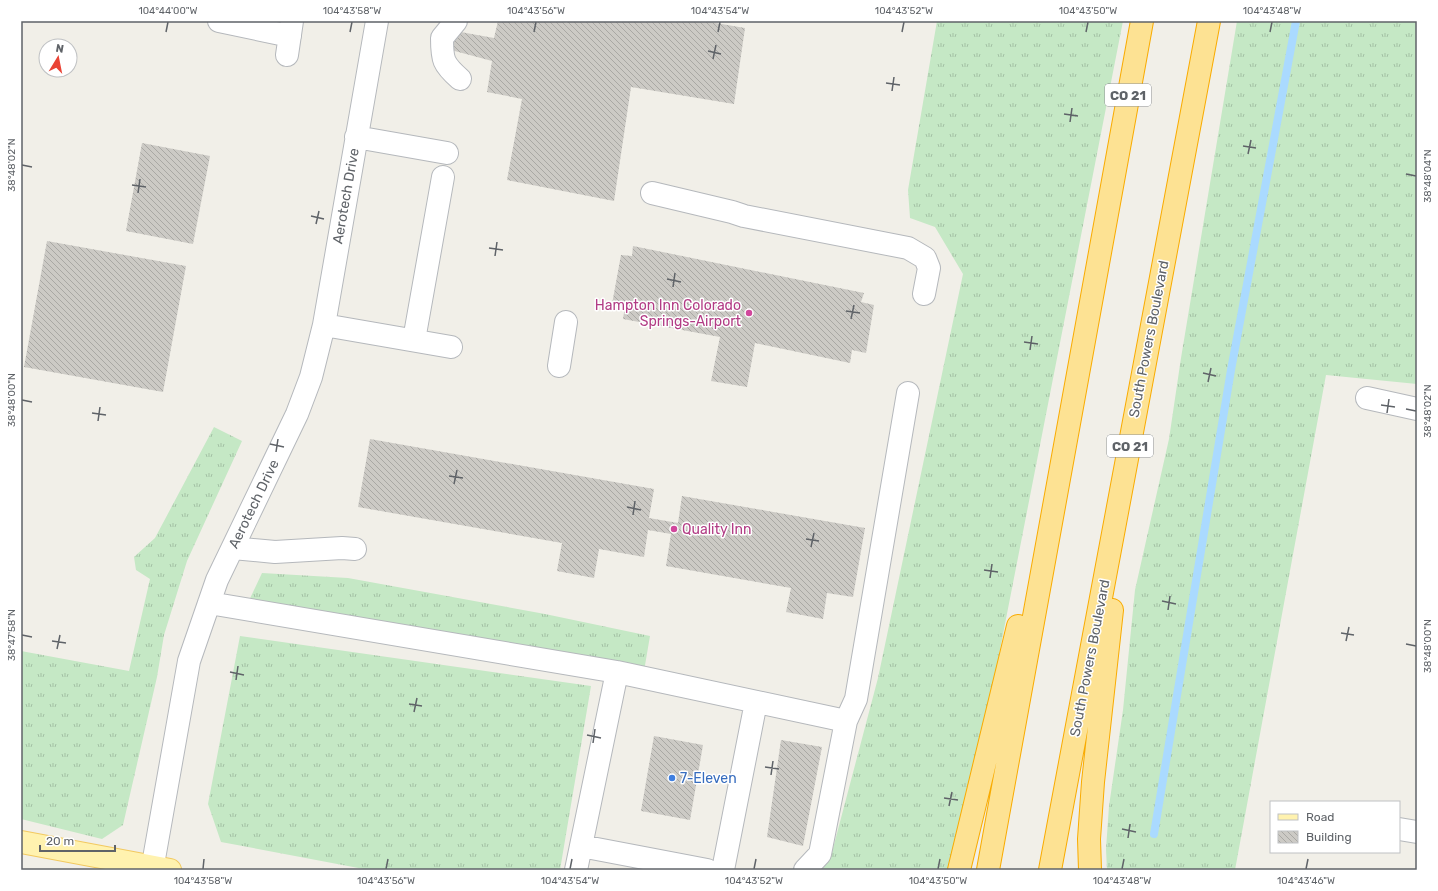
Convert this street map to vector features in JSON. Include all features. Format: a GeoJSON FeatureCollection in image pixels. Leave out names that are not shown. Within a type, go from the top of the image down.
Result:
{"type":"FeatureCollection","features":[{"type":"Feature","properties":{"kind":"highway","name":"CO 21"},"geometry":{"type":"LineString","coordinates":[[988,870],[1142,21]]}},
{"type":"Feature","properties":{"kind":"highway","name":"South Powers Boulevard"},"geometry":{"type":"LineString","coordinates":[[1050,870],[1209,21]]}},
{"type":"Feature","properties":{"kind":"highway"},"geometry":{"type":"LineString","coordinates":[[959,870],[1012,652],[1114,169]]}},
{"type":"Feature","properties":{"kind":"highway"},"geometry":{"type":"LineString","coordinates":[[1090,870],[1089,839],[1093,782],[1135,417]]}},
{"type":"Feature","properties":{"kind":"main road"},"geometry":{"type":"LineString","coordinates":[[21,842],[158,869]]}},
{"type":"Feature","properties":{"kind":"street"},"geometry":{"type":"LineString","coordinates":[[219,21],[290,37]]}},
{"type":"Feature","properties":{"kind":"street","name":"Aerotech Drive"},"geometry":{"type":"LineString","coordinates":[[158,869],[190,661],[217,580],[297,414],[311,377],[324,324],[377,21]]}},
{"type":"Feature","properties":{"kind":"street"},"geometry":{"type":"LineString","coordinates":[[456,21],[442,38],[442,57],[448,69],[460,79]]}},
{"type":"Feature","properties":{"kind":"street"},"geometry":{"type":"LineString","coordinates":[[356,137],[447,153]]}},
{"type":"Feature","properties":{"kind":"street"},"geometry":{"type":"LineString","coordinates":[[414,340],[443,177]]}},
{"type":"Feature","properties":{"kind":"street"},"geometry":{"type":"LineString","coordinates":[[652,193],[744,216],[908,248],[925,258],[928,268],[924,294]]}},
{"type":"Feature","properties":{"kind":"street"},"geometry":{"type":"LineString","coordinates":[[559,366],[566,322]]}},
{"type":"Feature","properties":{"kind":"street"},"geometry":{"type":"LineString","coordinates":[[324,324],[451,347]]}},
{"type":"Feature","properties":{"kind":"street"},"geometry":{"type":"LineString","coordinates":[[805,870],[820,854],[846,721],[856,699],[908,393]]}},
{"type":"Feature","properties":{"kind":"street"},"geometry":{"type":"LineString","coordinates":[[1367,398],[1417,409]]}},
{"type":"Feature","properties":{"kind":"street"},"geometry":{"type":"LineString","coordinates":[[233,548],[275,552],[342,548],[355,549]]}},
{"type":"Feature","properties":{"kind":"street"},"geometry":{"type":"LineString","coordinates":[[209,603],[617,672],[846,721]]}},
{"type":"Feature","properties":{"kind":"street"},"geometry":{"type":"LineString","coordinates":[[576,870],[617,672]]}},
{"type":"Feature","properties":{"kind":"street"},"geometry":{"type":"LineString","coordinates":[[724,870],[756,702]]}},
{"type":"Feature","properties":{"kind":"street"},"geometry":{"type":"LineString","coordinates":[[1400,829],[1417,832]]}},
{"type":"Feature","properties":{"kind":"street"},"geometry":{"type":"LineString","coordinates":[[581,846],[707,870]]}},
{"type":"Feature","properties":{"kind":"green space"},"geometry":{"type":"Polygon","coordinates":[[[937,21],[1123,21],[976,772],[949,870],[822,870],[831,856],[878,678],[963,274],[935,227],[910,218],[908,190],[937,21]]]}},
{"type":"Feature","properties":{"kind":"green space"},"geometry":{"type":"Polygon","coordinates":[[[1237,21],[1417,21],[1417,384],[1326,375],[1235,870],[1107,870],[1106,849],[1109,806],[1123,710],[1135,590],[1169,439],[1237,21]]]}},
{"type":"Feature","properties":{"kind":"green space"},"geometry":{"type":"Polygon","coordinates":[[[214,427],[242,441],[187,561],[164,635],[157,677],[123,825],[102,839],[21,819],[21,651],[129,671],[150,579],[136,570],[134,557],[155,538],[214,427]]]}},
{"type":"Feature","properties":{"kind":"green space"},"geometry":{"type":"Polygon","coordinates":[[[262,573],[348,578],[545,614],[650,636],[643,677],[245,609],[262,573]]]}},
{"type":"Feature","properties":{"kind":"green space"},"geometry":{"type":"Polygon","coordinates":[[[240,636],[591,686],[560,870],[369,870],[221,842],[208,804],[240,636]]]}},
{"type":"Feature","properties":{"kind":"building"},"geometry":{"type":"Polygon","coordinates":[[[498,21],[557,21],[567,23],[568,21],[704,21],[745,28],[734,104],[631,87],[614,201],[507,180],[522,99],[487,92],[492,61],[451,50],[455,31],[494,38],[498,21]]]}},
{"type":"Feature","properties":{"kind":"building"},"geometry":{"type":"Polygon","coordinates":[[[142,143],[210,156],[193,244],[126,231],[142,143]]]}},
{"type":"Feature","properties":{"kind":"building"},"geometry":{"type":"Polygon","coordinates":[[[47,241],[186,266],[163,392],[24,367],[47,241]]]}},
{"type":"Feature","properties":{"kind":"building","name":"Hampton Inn Colorado Springs-Airport"},"geometry":{"type":"Polygon","coordinates":[[[633,246],[864,293],[861,302],[874,305],[866,353],[852,350],[850,363],[755,343],[747,387],[711,381],[720,337],[623,319],[625,306],[612,304],[621,255],[632,256],[633,246]]]}},
{"type":"Feature","properties":{"kind":"building","name":"Quality Inn"},"geometry":{"type":"Polygon","coordinates":[[[370,439],[654,489],[649,518],[678,523],[682,496],[865,528],[853,597],[827,593],[823,619],[786,612],[791,588],[666,566],[671,534],[648,530],[644,557],[599,549],[594,578],[557,571],[562,543],[358,507],[370,439]]]}},
{"type":"Feature","properties":{"kind":"building","name":"7-Eleven"},"geometry":{"type":"Polygon","coordinates":[[[654,736],[703,745],[690,820],[641,811],[654,736]]]}},
{"type":"Feature","properties":{"kind":"building"},"geometry":{"type":"Polygon","coordinates":[[[781,740],[822,747],[803,846],[767,837],[781,740]]]}},
{"type":"Feature","properties":{"kind":"waterway"},"geometry":{"type":"LineString","coordinates":[[1154,834],[1231,370],[1296,21]]}},
{"type":"Feature","properties":{"kind":"place","name":"Hampton Inn Colorado Springs-Airport"},"geometry":{"type":"Point","coordinates":[749,313]}},
{"type":"Feature","properties":{"kind":"place","name":"Quality Inn"},"geometry":{"type":"Point","coordinates":[674,529]}},
{"type":"Feature","properties":{"kind":"place","name":"7-Eleven"},"geometry":{"type":"Point","coordinates":[672,778]}}]}
